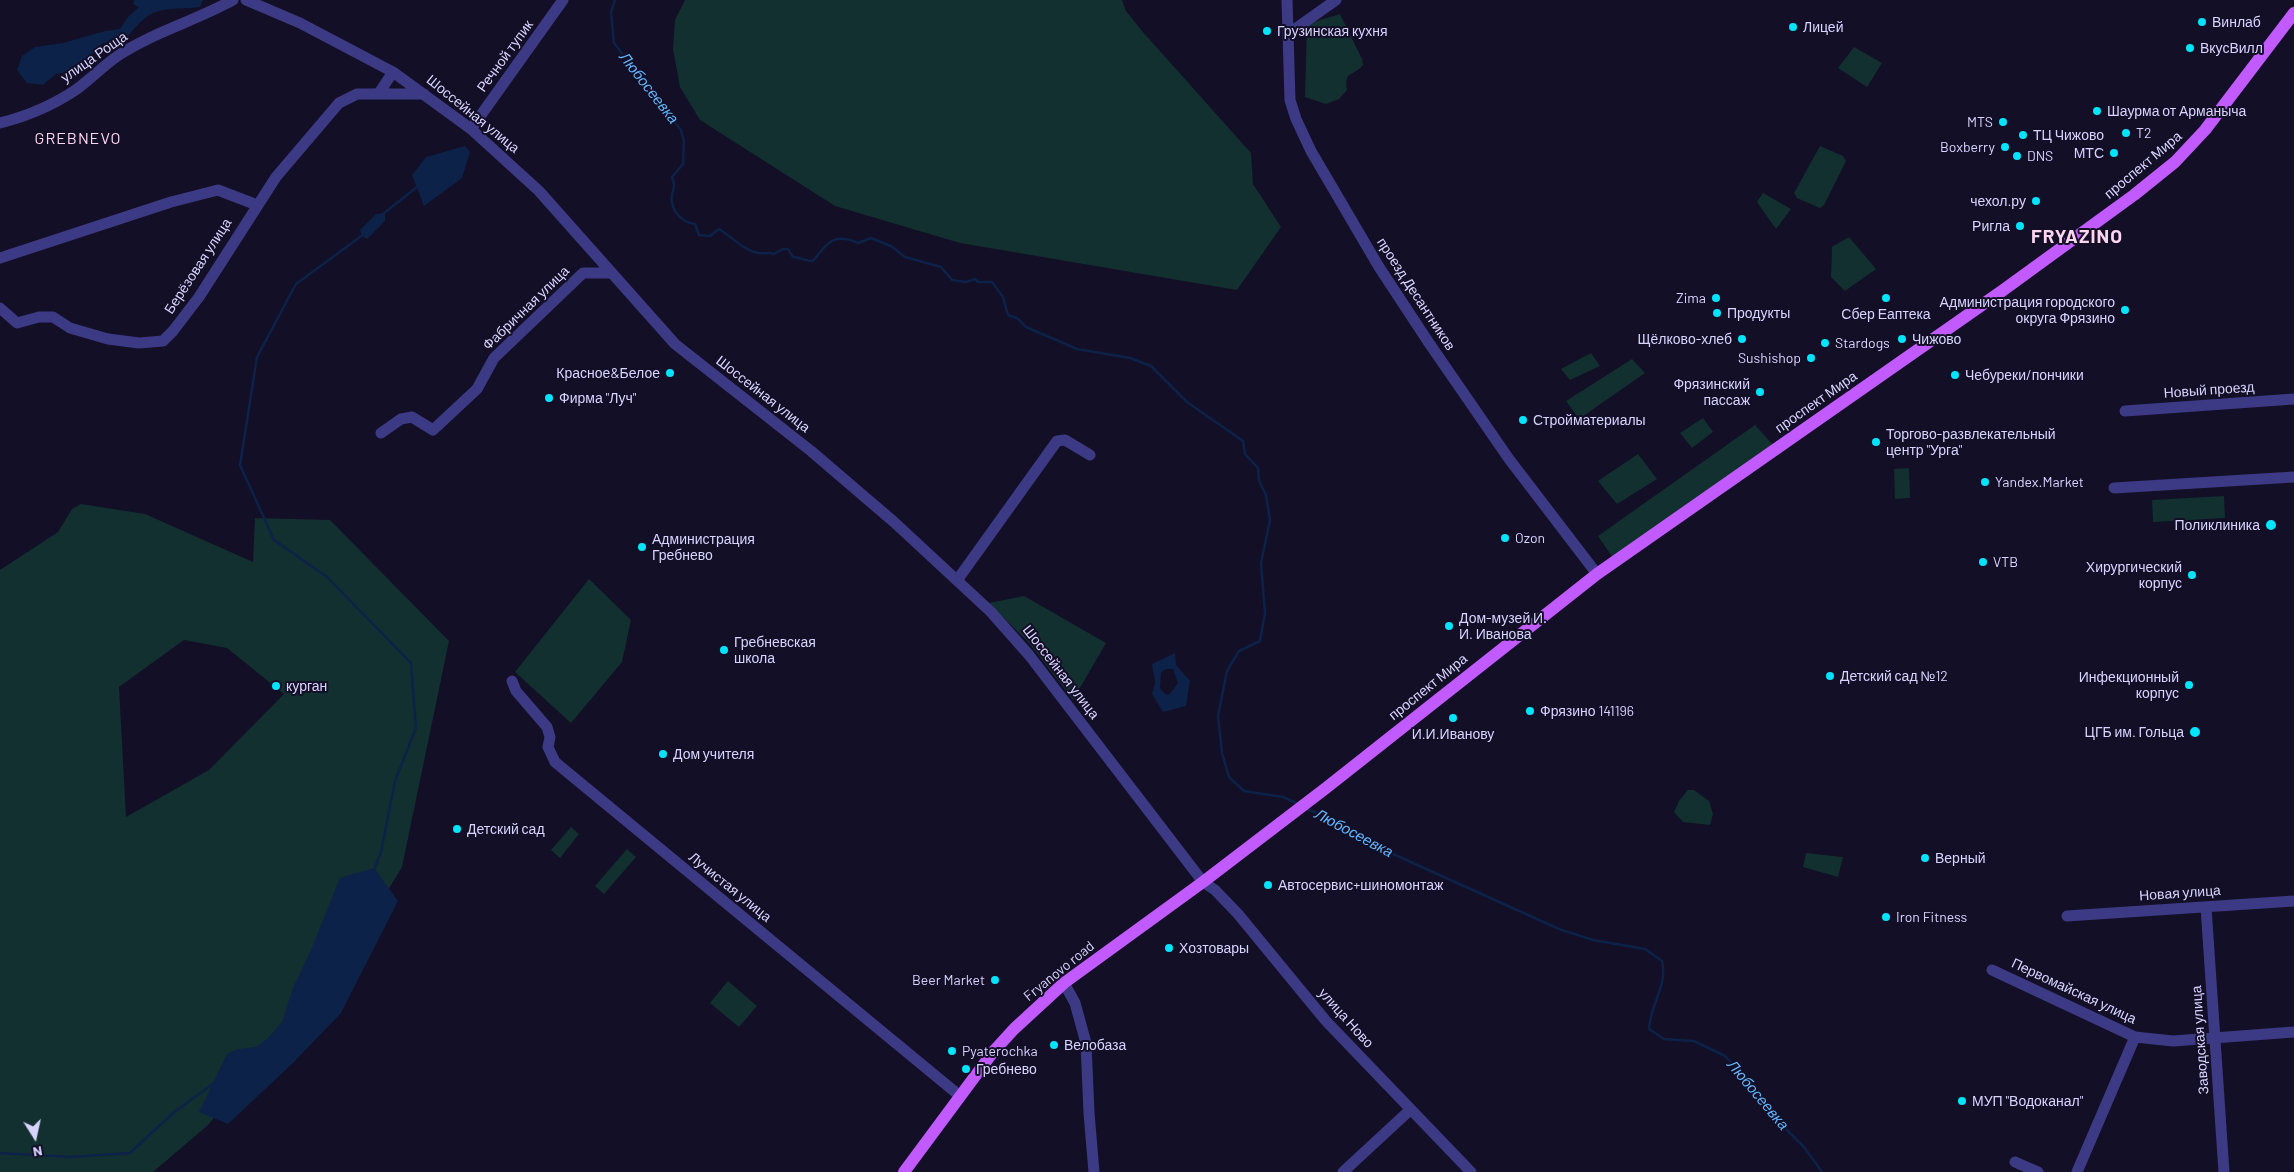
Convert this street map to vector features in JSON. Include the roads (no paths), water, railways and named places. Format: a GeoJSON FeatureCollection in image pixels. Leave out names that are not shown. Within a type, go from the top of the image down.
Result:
{"type":"FeatureCollection","features":[{"type":"Feature","properties":{"kind":"main road","name":"проспект Мира"},"geometry":{"type":"LineString","coordinates":[[1270,831],[1598,574],[2002,291],[2134,195],[2175,162],[2205,130],[2294,13]]}},
{"type":"Feature","properties":{"kind":"main road","name":"Fryanovo road"},"geometry":{"type":"LineString","coordinates":[[904,1172],[1008,1034],[1064,982],[1203,882],[1270,831]]}},
{"type":"Feature","properties":{"kind":"street","name":"улица Роща"},"geometry":{"type":"LineString","coordinates":[[0,124],[28,116],[52,104],[78,88],[118,56],[154,35],[203,16],[232,0]]}},
{"type":"Feature","properties":{"kind":"street","name":"Шоссейная улица"},"geometry":{"type":"LineString","coordinates":[[246,0],[300,23],[392,72],[471,129],[539,191],[675,344],[811,451],[958,579],[1005,626],[1203,882]]}},
{"type":"Feature","properties":{"kind":"street","name":"Речной тупик"},"geometry":{"type":"LineString","coordinates":[[471,129],[563,0]]}},
{"type":"Feature","properties":{"kind":"street","name":"проезд Десантников"},"geometry":{"type":"LineString","coordinates":[[1287,0],[1290,100],[1303,134],[1327,180],[1384,275],[1493,436],[1598,574]]}},
{"type":"Feature","properties":{"kind":"street"},"geometry":{"type":"LineString","coordinates":[[1288,34],[1336,0]]}},
{"type":"Feature","properties":{"kind":"street"},"geometry":{"type":"LineString","coordinates":[[379,93],[392,72]]}},
{"type":"Feature","properties":{"kind":"street","name":"Берёзовая улица"},"geometry":{"type":"LineString","coordinates":[[0,308],[16,323],[39,317],[53,317],[70,328],[108,339],[139,343],[163,341],[173,332],[199,297],[276,177],[339,103],[356,94],[424,94]]}},
{"type":"Feature","properties":{"kind":"street"},"geometry":{"type":"LineString","coordinates":[[0,258],[171,202],[218,190],[257,206]]}},
{"type":"Feature","properties":{"kind":"street","name":"Фабричная улица"},"geometry":{"type":"LineString","coordinates":[[381,433],[401,419],[412,417],[433,430],[477,389],[494,358],[583,274],[611,273]]}},
{"type":"Feature","properties":{"kind":"street","name":"Новый проезд"},"geometry":{"type":"LineString","coordinates":[[2125,411],[2294,399]]}},
{"type":"Feature","properties":{"kind":"street"},"geometry":{"type":"LineString","coordinates":[[958,579],[1058,441],[1065,440],[1090,454]]}},
{"type":"Feature","properties":{"kind":"street"},"geometry":{"type":"LineString","coordinates":[[2114,488],[2294,477]]}},
{"type":"Feature","properties":{"kind":"street","name":"Лучистая улица"},"geometry":{"type":"LineString","coordinates":[[512,681],[516,691],[547,727],[549,752],[555,762],[960,1096]]}},
{"type":"Feature","properties":{"kind":"street","name":"улица Ново"},"geometry":{"type":"LineString","coordinates":[[1203,882],[1215,890],[1238,914],[1326,1021],[1470,1172]]}},
{"type":"Feature","properties":{"kind":"street","name":"Новая улица"},"geometry":{"type":"LineString","coordinates":[[2067,916],[2294,901]]}},
{"type":"Feature","properties":{"kind":"street","name":"Заводская улица"},"geometry":{"type":"LineString","coordinates":[[2206,907],[2224,1172]]}},
{"type":"Feature","properties":{"kind":"street","name":"Первомайская улица"},"geometry":{"type":"LineString","coordinates":[[1992,970],[2135,1037],[2173,1041],[2216,1036],[2294,1032]]}},
{"type":"Feature","properties":{"kind":"street"},"geometry":{"type":"LineString","coordinates":[[1064,982],[1075,1003],[1086,1043],[1094,1172]]}},
{"type":"Feature","properties":{"kind":"street"},"geometry":{"type":"LineString","coordinates":[[2077,1172],[2135,1037]]}},
{"type":"Feature","properties":{"kind":"street"},"geometry":{"type":"LineString","coordinates":[[1343,1172],[1410,1110]]}},
{"type":"Feature","properties":{"kind":"street"},"geometry":{"type":"LineString","coordinates":[[2015,1162],[2038,1172]]}},
{"type":"Feature","properties":{"kind":"water"},"geometry":{"type":"Polygon","coordinates":[[[134,0],[203,0],[200,7],[165,10],[150,15],[125,40],[103,43],[77,70],[56,74],[43,85],[27,83],[17,70],[22,56],[35,47],[63,43],[105,31],[120,29],[128,17],[139,7],[133,4],[134,0]]]}},
{"type":"Feature","properties":{"kind":"water"},"geometry":{"type":"Polygon","coordinates":[[[465,146],[470,152],[462,178],[424,206],[412,175],[426,157],[465,146]]]}},
{"type":"Feature","properties":{"kind":"water"},"geometry":{"type":"Polygon","coordinates":[[[385,213],[385,221],[367,239],[362,236],[360,230],[376,214],[385,213]]]}},
{"type":"Feature","properties":{"kind":"water"},"geometry":{"type":"Polygon","coordinates":[[[1175,653],[1176,665],[1190,681],[1186,706],[1163,712],[1152,694],[1155,683],[1152,664],[1175,653]],[[1166,669],[1161,673],[1160,688],[1165,694],[1169,695],[1178,683],[1173,669],[1166,669]]]}},
{"type":"Feature","properties":{"kind":"water"},"geometry":{"type":"Polygon","coordinates":[[[374,868],[398,901],[341,1013],[293,1063],[228,1124],[199,1112],[227,1054],[238,1049],[256,1047],[268,1038],[282,1022],[293,988],[311,950],[340,878],[374,868]]]}},
{"type":"Feature","properties":{"kind":"waterway","name":"Любосеевка"},"geometry":{"type":"LineString","coordinates":[[615,0],[611,12],[614,43],[681,130],[684,141],[683,164],[672,177],[674,185],[672,201],[675,210],[681,218],[695,224],[699,235],[710,236],[719,229],[742,246],[753,251],[774,254],[783,249],[788,249],[793,257],[811,261],[827,244],[837,239],[858,243],[871,238],[891,246],[905,257],[941,267],[952,280],[966,282],[975,279],[978,282],[992,282],[1003,297],[1008,315],[1017,318],[1026,327],[1077,349],[1130,358],[1151,366],[1187,402],[1243,441],[1245,454],[1258,468],[1259,481],[1266,495],[1270,520],[1261,563],[1265,613],[1260,641],[1239,651],[1227,671],[1218,716],[1222,753],[1229,777],[1244,791],[1283,797],[1298,804]]}},
{"type":"Feature","properties":{"kind":"waterway"},"geometry":{"type":"LineString","coordinates":[[383,214],[417,187]]}},
{"type":"Feature","properties":{"kind":"waterway"},"geometry":{"type":"LineString","coordinates":[[364,234],[296,284],[257,357],[240,465],[274,540],[327,577],[411,663],[416,728],[395,781],[381,852],[374,870]]}},
{"type":"Feature","properties":{"kind":"waterway","name":"Любосеевка"},"geometry":{"type":"LineString","coordinates":[[1307,809],[1343,824],[1382,849],[1559,929],[1593,940],[1645,949],[1662,961],[1663,970],[1661,987],[1652,1012],[1649,1029],[1664,1039],[1694,1041],[1725,1056],[1740,1072],[1763,1106],[1804,1147],[1822,1172]]}},
{"type":"Feature","properties":{"kind":"waterway"},"geometry":{"type":"LineString","coordinates":[[0,1153],[71,1157],[130,1153],[173,1113],[217,1081]]}},
{"type":"Feature","properties":{"kind":"place","name":"Винлаб"},"geometry":{"type":"Point","coordinates":[2202,22]}},
{"type":"Feature","properties":{"kind":"place","name":"Лицей"},"geometry":{"type":"Point","coordinates":[1793,27]}},
{"type":"Feature","properties":{"kind":"place","name":"Грузинская кухня"},"geometry":{"type":"Point","coordinates":[1267,31]}},
{"type":"Feature","properties":{"kind":"place","name":"ВкусВилл"},"geometry":{"type":"Point","coordinates":[2190,48]}},
{"type":"Feature","properties":{"kind":"place","name":"Шаурма от Арманыча"},"geometry":{"type":"Point","coordinates":[2097,111]}},
{"type":"Feature","properties":{"kind":"place","name":"MTS"},"geometry":{"type":"Point","coordinates":[2003,122]}},
{"type":"Feature","properties":{"kind":"place","name":"T2"},"geometry":{"type":"Point","coordinates":[2126,133]}},
{"type":"Feature","properties":{"kind":"place","name":"ТЦ Чижово"},"geometry":{"type":"Point","coordinates":[2023,135]}},
{"type":"Feature","properties":{"kind":"place","name":"Boxberry"},"geometry":{"type":"Point","coordinates":[2005,147]}},
{"type":"Feature","properties":{"kind":"place","name":"МТС"},"geometry":{"type":"Point","coordinates":[2114,153]}},
{"type":"Feature","properties":{"kind":"place","name":"DNS"},"geometry":{"type":"Point","coordinates":[2017,156]}},
{"type":"Feature","properties":{"kind":"place","name":"чехол.ру"},"geometry":{"type":"Point","coordinates":[2036,201]}},
{"type":"Feature","properties":{"kind":"place","name":"Ригла"},"geometry":{"type":"Point","coordinates":[2020,226]}},
{"type":"Feature","properties":{"kind":"place","name":"Zima"},"geometry":{"type":"Point","coordinates":[1716,298]}},
{"type":"Feature","properties":{"kind":"place","name":"Сбер Еаптека"},"geometry":{"type":"Point","coordinates":[1886,298]}},
{"type":"Feature","properties":{"kind":"place","name":"Администрация городского округа Фрязино"},"geometry":{"type":"Point","coordinates":[2125,310]}},
{"type":"Feature","properties":{"kind":"place","name":"Продукты"},"geometry":{"type":"Point","coordinates":[1717,313]}},
{"type":"Feature","properties":{"kind":"place","name":"Щёлково-хлеб"},"geometry":{"type":"Point","coordinates":[1742,339]}},
{"type":"Feature","properties":{"kind":"place","name":"Чижово"},"geometry":{"type":"Point","coordinates":[1902,339]}},
{"type":"Feature","properties":{"kind":"place","name":"Stardogs"},"geometry":{"type":"Point","coordinates":[1825,343]}},
{"type":"Feature","properties":{"kind":"place","name":"Sushishop"},"geometry":{"type":"Point","coordinates":[1811,358]}},
{"type":"Feature","properties":{"kind":"place","name":"Красное&Белое"},"geometry":{"type":"Point","coordinates":[670,373]}},
{"type":"Feature","properties":{"kind":"place","name":"Чебуреки/пончики"},"geometry":{"type":"Point","coordinates":[1955,375]}},
{"type":"Feature","properties":{"kind":"place","name":"Фрязинский пассаж"},"geometry":{"type":"Point","coordinates":[1760,392]}},
{"type":"Feature","properties":{"kind":"place","name":"Фирма \"Луч\""},"geometry":{"type":"Point","coordinates":[549,398]}},
{"type":"Feature","properties":{"kind":"place","name":"Стройматериалы"},"geometry":{"type":"Point","coordinates":[1523,420]}},
{"type":"Feature","properties":{"kind":"place","name":"Торгово-развлекательный центр \"Урга\""},"geometry":{"type":"Point","coordinates":[1876,442]}},
{"type":"Feature","properties":{"kind":"place","name":"Yandex.Market"},"geometry":{"type":"Point","coordinates":[1985,482]}},
{"type":"Feature","properties":{"kind":"place","name":"Поликлиника"},"geometry":{"type":"Point","coordinates":[2271,525]}},
{"type":"Feature","properties":{"kind":"place","name":"Ozon"},"geometry":{"type":"Point","coordinates":[1505,538]}},
{"type":"Feature","properties":{"kind":"place","name":"Администрация Гребнево"},"geometry":{"type":"Point","coordinates":[642,547]}},
{"type":"Feature","properties":{"kind":"place","name":"VTB"},"geometry":{"type":"Point","coordinates":[1983,562]}},
{"type":"Feature","properties":{"kind":"place","name":"Хирургический корпус"},"geometry":{"type":"Point","coordinates":[2192,575]}},
{"type":"Feature","properties":{"kind":"place","name":"Дом-музей И. И. Иванова"},"geometry":{"type":"Point","coordinates":[1449,626]}},
{"type":"Feature","properties":{"kind":"place","name":"Гребневская школа"},"geometry":{"type":"Point","coordinates":[724,650]}},
{"type":"Feature","properties":{"kind":"place","name":"Детский сад №12"},"geometry":{"type":"Point","coordinates":[1830,676]}},
{"type":"Feature","properties":{"kind":"place","name":"Инфекционный корпус"},"geometry":{"type":"Point","coordinates":[2189,685]}},
{"type":"Feature","properties":{"kind":"place","name":"курган"},"geometry":{"type":"Point","coordinates":[276,686]}},
{"type":"Feature","properties":{"kind":"place","name":"Фрязино 141196"},"geometry":{"type":"Point","coordinates":[1530,711]}},
{"type":"Feature","properties":{"kind":"place","name":"И.И.Иванову"},"geometry":{"type":"Point","coordinates":[1453,718]}},
{"type":"Feature","properties":{"kind":"place","name":"ЦГБ им. Гольца"},"geometry":{"type":"Point","coordinates":[2195,732]}},
{"type":"Feature","properties":{"kind":"place","name":"Дом учителя"},"geometry":{"type":"Point","coordinates":[663,754]}},
{"type":"Feature","properties":{"kind":"place","name":"Детский сад"},"geometry":{"type":"Point","coordinates":[457,829]}},
{"type":"Feature","properties":{"kind":"place","name":"Верный"},"geometry":{"type":"Point","coordinates":[1925,858]}},
{"type":"Feature","properties":{"kind":"place","name":"Автосервис+шиномонтаж"},"geometry":{"type":"Point","coordinates":[1268,885]}},
{"type":"Feature","properties":{"kind":"place","name":"Iron Fitness"},"geometry":{"type":"Point","coordinates":[1886,917]}},
{"type":"Feature","properties":{"kind":"place","name":"Хозтовары"},"geometry":{"type":"Point","coordinates":[1169,948]}},
{"type":"Feature","properties":{"kind":"place","name":"Beer Market"},"geometry":{"type":"Point","coordinates":[995,980]}},
{"type":"Feature","properties":{"kind":"place","name":"Велобаза"},"geometry":{"type":"Point","coordinates":[1054,1045]}},
{"type":"Feature","properties":{"kind":"place","name":"Pyaterochka"},"geometry":{"type":"Point","coordinates":[952,1051]}},
{"type":"Feature","properties":{"kind":"place","name":"Гребнево"},"geometry":{"type":"Point","coordinates":[966,1069]}},
{"type":"Feature","properties":{"kind":"place","name":"МУП \"Водоканал\""},"geometry":{"type":"Point","coordinates":[1962,1101]}},
{"type":"Feature","properties":{"kind":"district","name":"GREBNEVO"},"geometry":{"type":"Point","coordinates":[78,139]}},
{"type":"Feature","properties":{"kind":"district","name":"FRYAZINO"},"geometry":{"type":"Point","coordinates":[2077,237]}}]}
